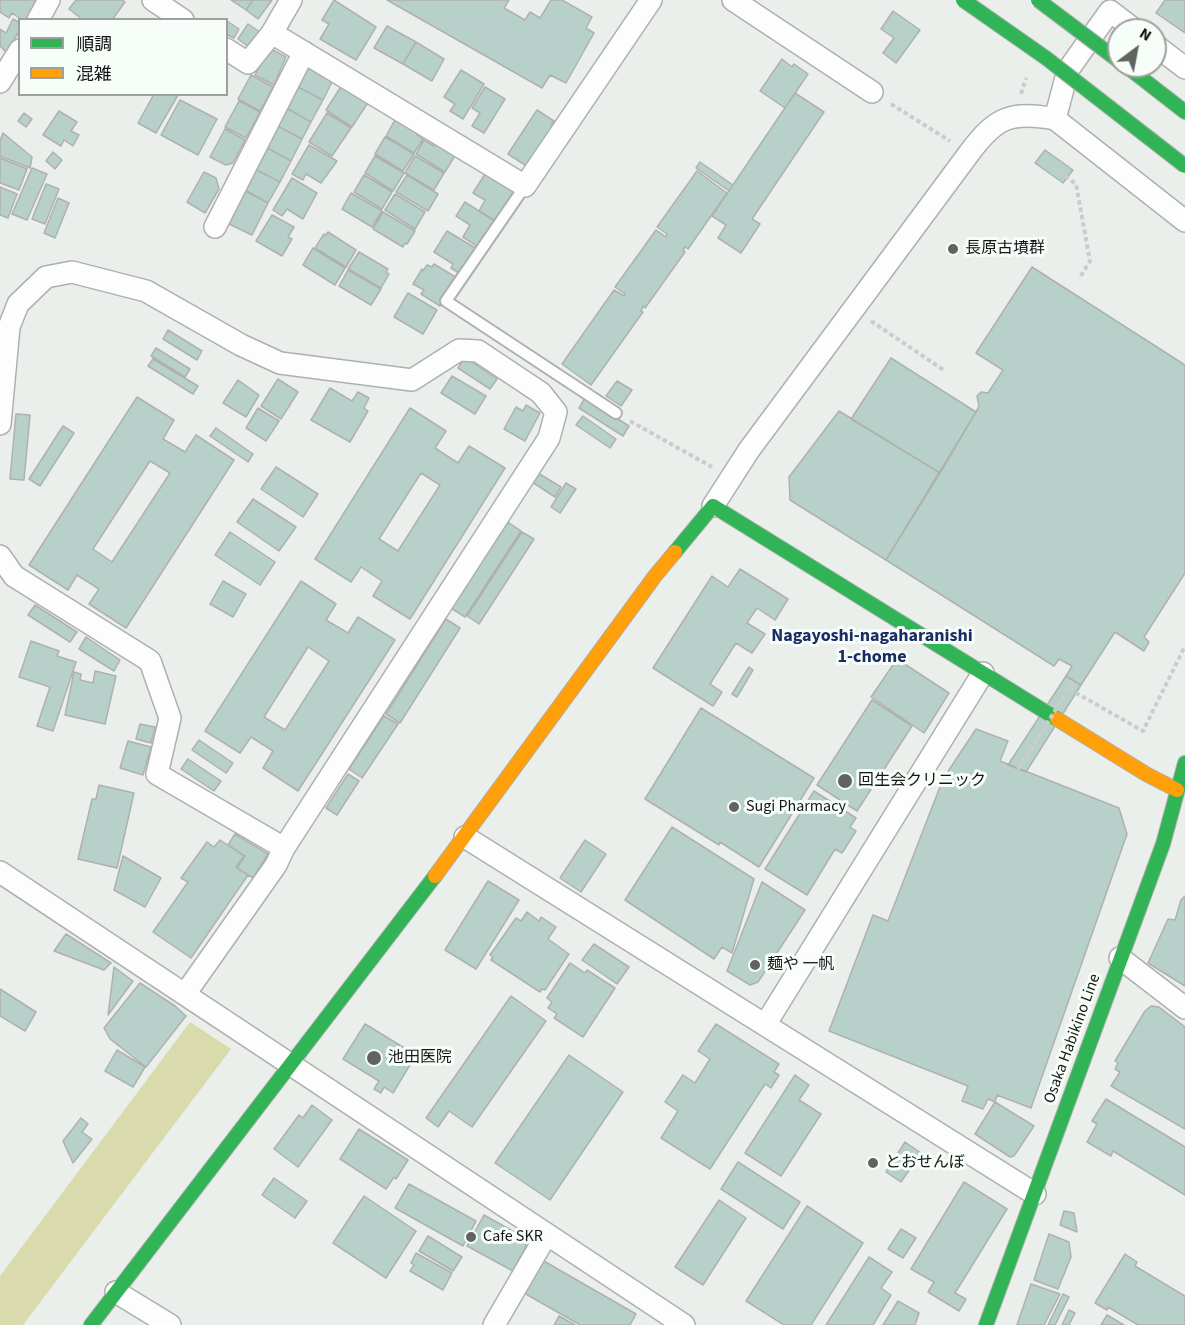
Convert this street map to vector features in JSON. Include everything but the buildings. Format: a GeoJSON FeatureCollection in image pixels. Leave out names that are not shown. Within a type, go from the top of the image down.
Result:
{"type":"FeatureCollection","features":[{"type":"Feature","properties":{"kind":"street"},"geometry":{"type":"LineString","coordinates":[[39,18],[49,0]]}},
{"type":"Feature","properties":{"kind":"street"},"geometry":{"type":"LineString","coordinates":[[153,0],[180,18]]}},
{"type":"Feature","properties":{"kind":"street"},"geometry":{"type":"LineString","coordinates":[[228,50],[248,63],[272,33],[291,0]]}},
{"type":"Feature","properties":{"kind":"street"},"geometry":{"type":"LineString","coordinates":[[272,33],[525,186],[651,0]]}},
{"type":"Feature","properties":{"kind":"street"},"geometry":{"type":"LineString","coordinates":[[733,0],[873,92]]}},
{"type":"Feature","properties":{"kind":"street"},"geometry":{"type":"LineString","coordinates":[[963,0],[1046,58],[1185,166]]}},
{"type":"Feature","properties":{"kind":"street"},"geometry":{"type":"LineString","coordinates":[[1038,0],[1107,52]]}},
{"type":"Feature","properties":{"kind":"street"},"geometry":{"type":"LineString","coordinates":[[1055,119],[1068,70],[1110,11],[1119,18]]}},
{"type":"Feature","properties":{"kind":"street"},"geometry":{"type":"LineString","coordinates":[[215,227],[304,52]]}},
{"type":"Feature","properties":{"kind":"street"},"geometry":{"type":"LineString","coordinates":[[0,82],[18,53]]}},
{"type":"Feature","properties":{"kind":"street"},"geometry":{"type":"LineString","coordinates":[[1167,54],[1185,68]]}},
{"type":"Feature","properties":{"kind":"street"},"geometry":{"type":"LineString","coordinates":[[1141,78],[1185,112]]}},
{"type":"Feature","properties":{"kind":"street"},"geometry":{"type":"LineString","coordinates":[[91,1325],[465,837],[655,576],[713,506],[749,450],[984,134],[1006,120],[1029,114],[1055,119],[1185,221]]}},
{"type":"Feature","properties":{"kind":"street"},"geometry":{"type":"LineString","coordinates":[[0,424],[9,303],[46,277],[72,272],[146,291],[241,345],[280,363],[412,380],[459,350],[478,351],[541,393],[556,412],[549,438],[284,848],[276,866],[185,994]]}},
{"type":"Feature","properties":{"kind":"street"},"geometry":{"type":"LineString","coordinates":[[713,506],[1146,774],[1178,802]]}},
{"type":"Feature","properties":{"kind":"street"},"geometry":{"type":"LineString","coordinates":[[0,556],[14,576],[150,661],[170,718],[157,774],[284,848]]}},
{"type":"Feature","properties":{"kind":"street"},"geometry":{"type":"LineString","coordinates":[[765,1025],[983,673]]}},
{"type":"Feature","properties":{"kind":"street","name":"Osaka Habikino Line"},"geometry":{"type":"LineString","coordinates":[[986,1325],[1178,802],[1185,763]]}},
{"type":"Feature","properties":{"kind":"street"},"geometry":{"type":"LineString","coordinates":[[465,837],[1035,1194]]}},
{"type":"Feature","properties":{"kind":"street"},"geometry":{"type":"LineString","coordinates":[[0,872],[684,1325]]}},
{"type":"Feature","properties":{"kind":"street"},"geometry":{"type":"LineString","coordinates":[[1120,958],[1185,1008]]}},
{"type":"Feature","properties":{"kind":"street"},"geometry":{"type":"LineString","coordinates":[[494,1325],[547,1234]]}},
{"type":"Feature","properties":{"kind":"street"},"geometry":{"type":"LineString","coordinates":[[116,1292],[170,1325]]}},
{"type":"Feature","properties":{"kind":"lane"},"geometry":{"type":"LineString","coordinates":[[525,186],[446,301],[616,413]]}},
{"type":"Feature","properties":{"kind":"path"},"geometry":{"type":"LineString","coordinates":[[873,92],[970,153]]}},
{"type":"Feature","properties":{"kind":"path"},"geometry":{"type":"LineString","coordinates":[[1053,167],[1076,184],[1090,261],[1079,279]]}},
{"type":"Feature","properties":{"kind":"path"},"geometry":{"type":"LineString","coordinates":[[854,309],[945,371]]}},
{"type":"Feature","properties":{"kind":"path"},"geometry":{"type":"LineString","coordinates":[[616,413],[731,477]]}},
{"type":"Feature","properties":{"kind":"path"},"geometry":{"type":"LineString","coordinates":[[1069,689],[1143,731],[1185,646]]}},
{"type":"Feature","properties":{"kind":"path"},"geometry":{"type":"LineString","coordinates":[[1018,769],[1074,681]]}},
{"type":"Feature","properties":{"kind":"green space"},"geometry":{"type":"Polygon","coordinates":[[[190,1022],[231,1049],[23,1325],[0,1325],[0,1276],[190,1022]]]}},
{"type":"Feature","properties":{"kind":"traffic: fast"},"geometry":{"type":"LineString","coordinates":[[963,0],[1046,58],[1185,166]]}},
{"type":"Feature","properties":{"kind":"traffic: fast"},"geometry":{"type":"LineString","coordinates":[[1038,0],[1107,52]]}},
{"type":"Feature","properties":{"kind":"traffic: fast"},"geometry":{"type":"LineString","coordinates":[[1141,78],[1185,112]]}},
{"type":"Feature","properties":{"kind":"traffic: fast"},"geometry":{"type":"LineString","coordinates":[[675,552],[713,506],[1057,719]]}},
{"type":"Feature","properties":{"kind":"traffic: fast"},"geometry":{"type":"LineString","coordinates":[[986,1325],[1163,844],[1185,763]]}},
{"type":"Feature","properties":{"kind":"traffic: fast"},"geometry":{"type":"LineString","coordinates":[[91,1325],[435,876]]}},
{"type":"Feature","properties":{"kind":"traffic: slow"},"geometry":{"type":"LineString","coordinates":[[435,876],[675,552]]}},
{"type":"Feature","properties":{"kind":"traffic: slow"},"geometry":{"type":"LineString","coordinates":[[1057,719],[1146,774],[1177,790]]}},
{"type":"Feature","properties":{"kind":"place","name":"長原古墳群"},"geometry":{"type":"Point","coordinates":[953,249]}},
{"type":"Feature","properties":{"kind":"place","name":"回生会クリニック"},"geometry":{"type":"Point","coordinates":[845,781]}},
{"type":"Feature","properties":{"kind":"place","name":"Sugi Pharmacy"},"geometry":{"type":"Point","coordinates":[734,807]}},
{"type":"Feature","properties":{"kind":"place","name":"麺や 一帆"},"geometry":{"type":"Point","coordinates":[755,965]}},
{"type":"Feature","properties":{"kind":"place","name":"池田医院"},"geometry":{"type":"Point","coordinates":[374,1058]}},
{"type":"Feature","properties":{"kind":"place","name":"とおせんぼ"},"geometry":{"type":"Point","coordinates":[873,1163]}},
{"type":"Feature","properties":{"kind":"place","name":"Cafe SKR"},"geometry":{"type":"Point","coordinates":[471,1237]}},
{"type":"Feature","properties":{"kind":"district","name":"Nagayoshi-nagaharanishi 1-chome"},"geometry":{"type":"Point","coordinates":[872,647]}}]}
